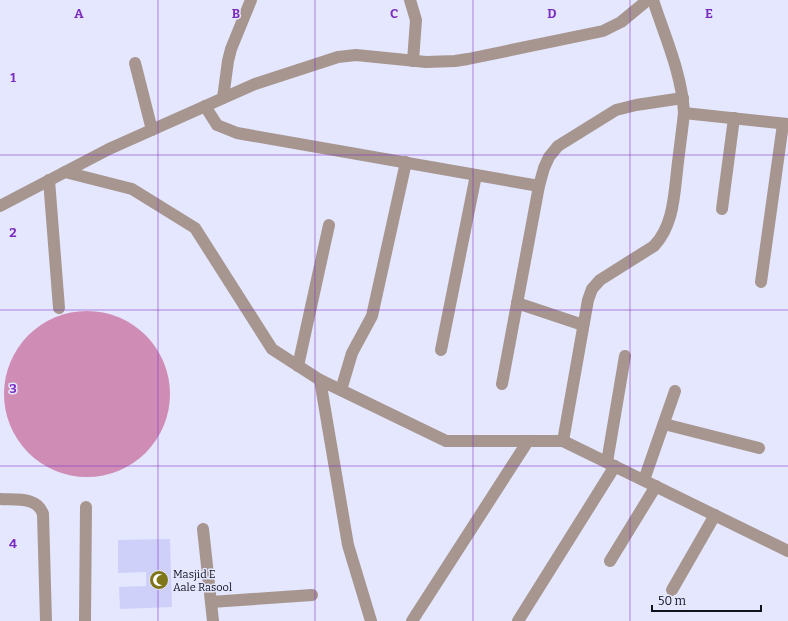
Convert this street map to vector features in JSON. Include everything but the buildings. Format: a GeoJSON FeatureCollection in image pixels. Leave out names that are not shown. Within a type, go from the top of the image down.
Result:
{"type":"FeatureCollection","features":[{"type":"Feature","properties":{"kind":"street"},"geometry":{"type":"LineString","coordinates":[[223,98],[231,48],[251,0]]}},
{"type":"Feature","properties":{"kind":"street"},"geometry":{"type":"LineString","coordinates":[[410,0],[416,20],[413,61]]}},
{"type":"Feature","properties":{"kind":"street"},"geometry":{"type":"LineString","coordinates":[[0,206],[109,149],[223,98],[255,84],[338,57],[356,55],[439,62],[468,59],[603,31],[612,28],[648,3],[679,78],[683,98],[684,113],[673,208],[665,231],[660,240],[654,246],[600,280],[592,289],[588,300],[583,325],[563,441]]}},
{"type":"Feature","properties":{"kind":"street"},"geometry":{"type":"LineString","coordinates":[[135,63],[152,130]]}},
{"type":"Feature","properties":{"kind":"street"},"geometry":{"type":"LineString","coordinates":[[502,384],[539,186],[549,157],[558,146],[616,110],[630,106],[683,98]]}},
{"type":"Feature","properties":{"kind":"street"},"geometry":{"type":"LineString","coordinates":[[205,106],[217,125],[231,131],[539,186]]}},
{"type":"Feature","properties":{"kind":"street"},"geometry":{"type":"LineString","coordinates":[[684,113],[786,124],[761,282]]}},
{"type":"Feature","properties":{"kind":"street"},"geometry":{"type":"LineString","coordinates":[[722,209],[734,118]]}},
{"type":"Feature","properties":{"kind":"street"},"geometry":{"type":"LineString","coordinates":[[341,390],[352,353],[372,316],[406,162]]}},
{"type":"Feature","properties":{"kind":"street"},"geometry":{"type":"LineString","coordinates":[[65,172],[132,189],[195,228],[272,349],[320,380],[446,441],[563,441],[788,551]]}},
{"type":"Feature","properties":{"kind":"street"},"geometry":{"type":"LineString","coordinates":[[440,350],[476,174]]}},
{"type":"Feature","properties":{"kind":"street"},"geometry":{"type":"LineString","coordinates":[[49,180],[60,308]]}},
{"type":"Feature","properties":{"kind":"street"},"geometry":{"type":"LineString","coordinates":[[298,366],[329,225]]}},
{"type":"Feature","properties":{"kind":"street"},"geometry":{"type":"LineString","coordinates":[[517,304],[583,325]]}},
{"type":"Feature","properties":{"kind":"street"},"geometry":{"type":"LineString","coordinates":[[518,621],[611,464],[625,356]]}},
{"type":"Feature","properties":{"kind":"street"},"geometry":{"type":"LineString","coordinates":[[320,380],[348,545],[371,621]]}},
{"type":"Feature","properties":{"kind":"street"},"geometry":{"type":"LineString","coordinates":[[644,480],[675,391]]}},
{"type":"Feature","properties":{"kind":"street"},"geometry":{"type":"LineString","coordinates":[[664,424],[759,448]]}},
{"type":"Feature","properties":{"kind":"street"},"geometry":{"type":"LineString","coordinates":[[412,621],[528,441]]}},
{"type":"Feature","properties":{"kind":"street"},"geometry":{"type":"LineString","coordinates":[[610,561],[656,486]]}},
{"type":"Feature","properties":{"kind":"street"},"geometry":{"type":"LineString","coordinates":[[0,499],[27,500],[35,502],[41,508],[43,514],[46,621]]}},
{"type":"Feature","properties":{"kind":"street"},"geometry":{"type":"LineString","coordinates":[[85,621],[86,507]]}},
{"type":"Feature","properties":{"kind":"street"},"geometry":{"type":"LineString","coordinates":[[672,590],[715,515]]}},
{"type":"Feature","properties":{"kind":"street"},"geometry":{"type":"LineString","coordinates":[[203,529],[214,621]]}},
{"type":"Feature","properties":{"kind":"street"},"geometry":{"type":"LineString","coordinates":[[211,602],[312,595]]}},
{"type":"Feature","properties":{"kind":"shaded area"},"geometry":{"type":"Polygon","coordinates":[[[79,311],[95,311],[119,317],[146,335],[164,362],[170,386],[170,402],[164,426],[146,453],[119,471],[95,477],[79,477],[55,471],[34,458],[23,447],[10,426],[4,402],[4,386],[10,362],[23,341],[34,330],[55,317],[79,311]]]}},
{"type":"Feature","properties":{"kind":"place","name":"Masjid E Aale Rasool"},"geometry":{"type":"Point","coordinates":[159,580]}}]}
